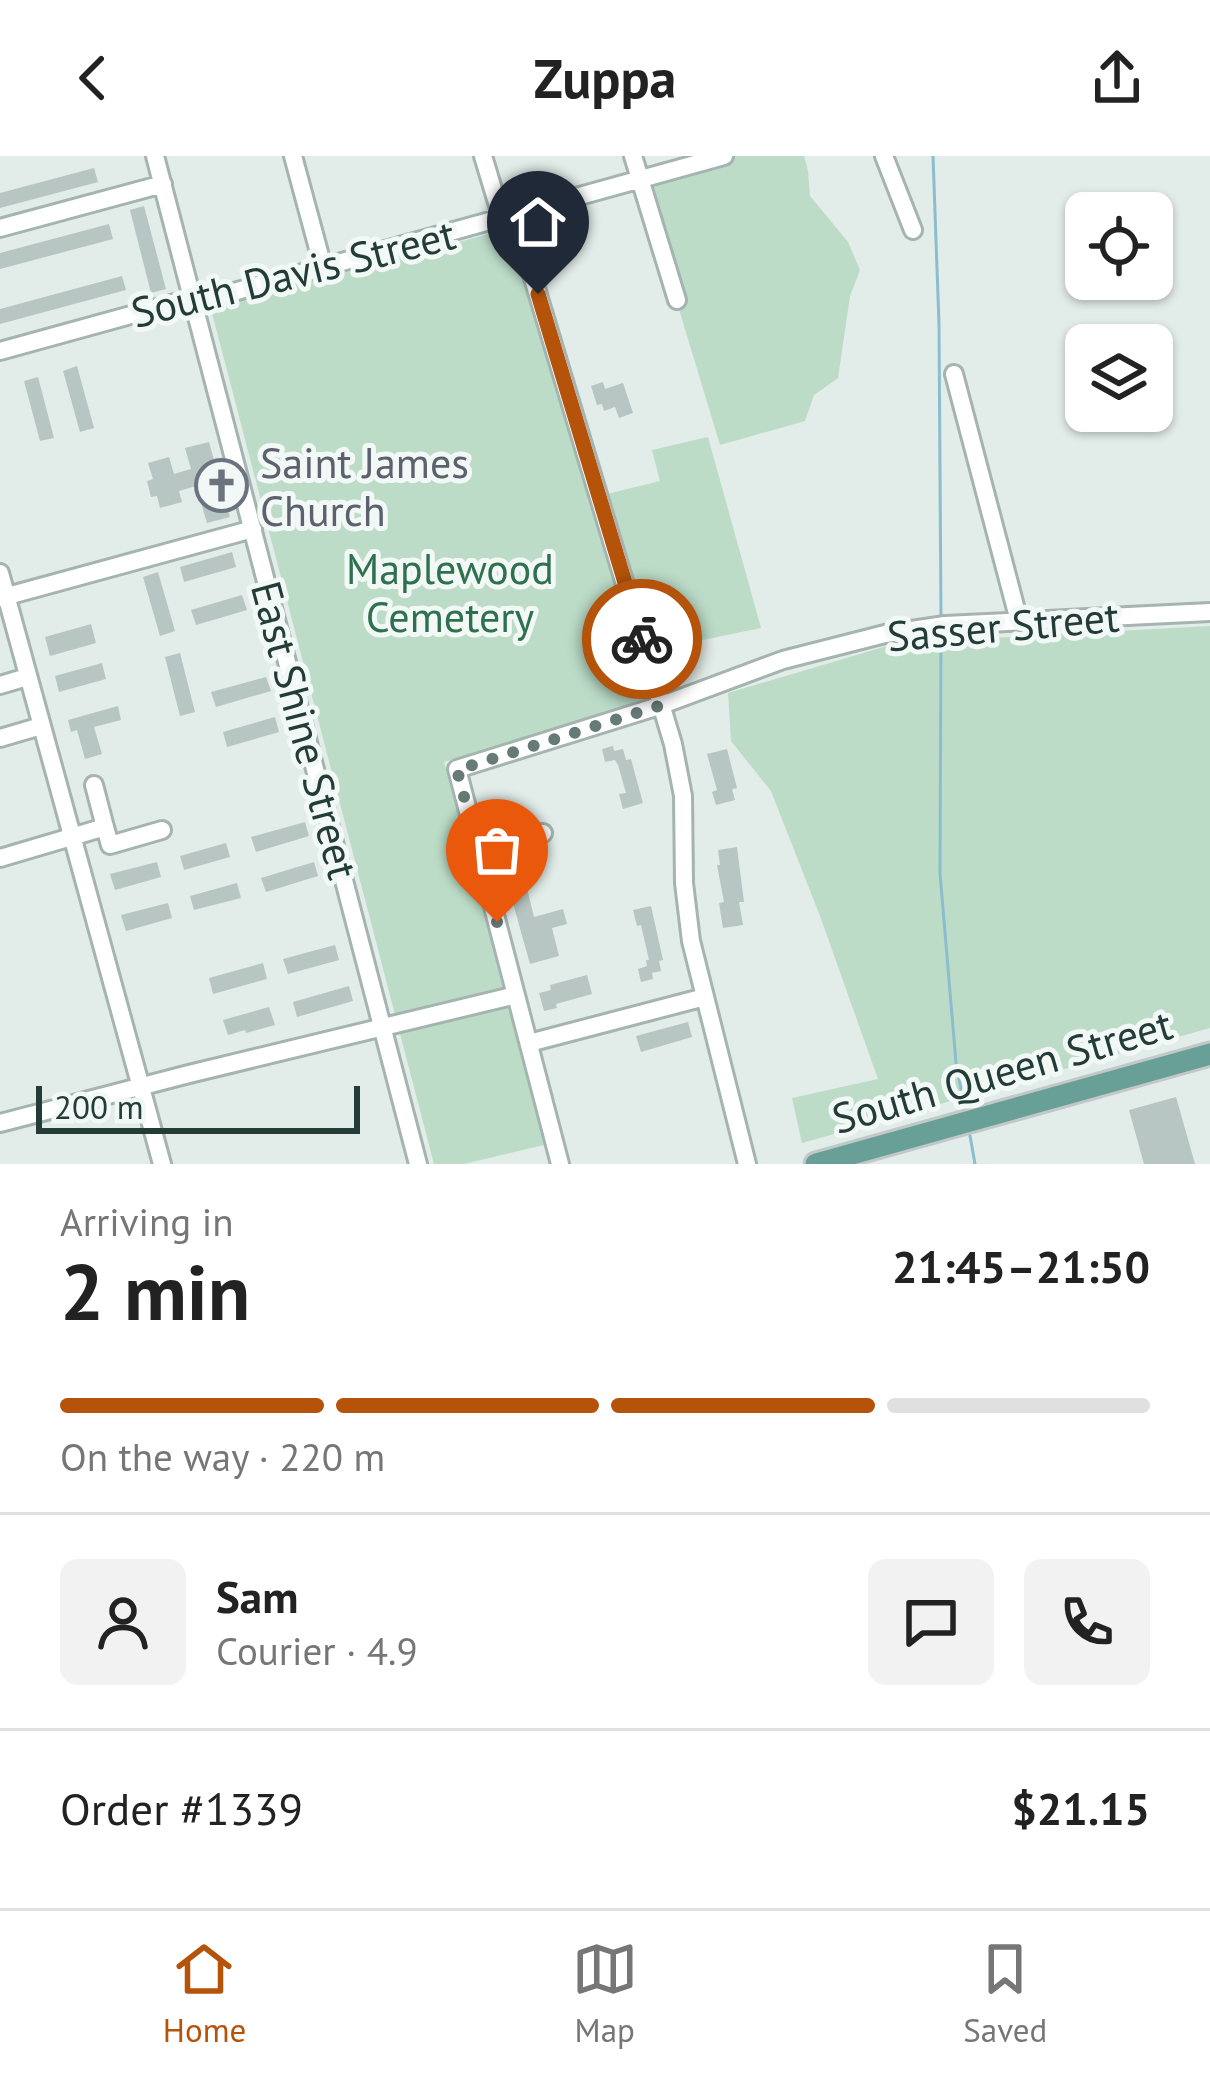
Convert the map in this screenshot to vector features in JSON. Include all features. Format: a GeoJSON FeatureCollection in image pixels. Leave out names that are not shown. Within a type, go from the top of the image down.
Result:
{"type":"FeatureCollection","features":[{"type":"Feature","properties":{"kind":"main road","name":"South Queen Street"},"geometry":{"type":"LineString","coordinates":[[816,1164],[1210,1054]]}},
{"type":"Feature","properties":{"kind":"street","name":"East Shine Street"},"geometry":{"type":"LineString","coordinates":[[155,156],[418,1164]]}},
{"type":"Feature","properties":{"kind":"street"},"geometry":{"type":"LineString","coordinates":[[293,156],[323,268]]}},
{"type":"Feature","properties":{"kind":"street"},"geometry":{"type":"LineString","coordinates":[[483,156],[508,217],[662,705],[682,796],[687,916],[747,1164]]}},
{"type":"Feature","properties":{"kind":"street"},"geometry":{"type":"LineString","coordinates":[[633,156],[677,300]]}},
{"type":"Feature","properties":{"kind":"street","name":"South Davis Street"},"geometry":{"type":"LineString","coordinates":[[0,351],[323,268],[724,156]]}},
{"type":"Feature","properties":{"kind":"street"},"geometry":{"type":"LineString","coordinates":[[884,156],[913,230]]}},
{"type":"Feature","properties":{"kind":"street"},"geometry":{"type":"LineString","coordinates":[[0,228],[163,184]]}},
{"type":"Feature","properties":{"kind":"street"},"geometry":{"type":"LineString","coordinates":[[954,374],[1019,621]]}},
{"type":"Feature","properties":{"kind":"street"},"geometry":{"type":"LineString","coordinates":[[3,597],[253,529]]}},
{"type":"Feature","properties":{"kind":"street"},"geometry":{"type":"LineString","coordinates":[[0,573],[162,1164]]}},
{"type":"Feature","properties":{"kind":"street","name":"Sasser Street"},"geometry":{"type":"LineString","coordinates":[[478,849],[457,770],[662,705],[783,660],[945,625],[1210,611]]}},
{"type":"Feature","properties":{"kind":"street"},"geometry":{"type":"LineString","coordinates":[[0,685],[27,677]]}},
{"type":"Feature","properties":{"kind":"street"},"geometry":{"type":"LineString","coordinates":[[0,738],[40,726]]}},
{"type":"Feature","properties":{"kind":"street"},"geometry":{"type":"LineString","coordinates":[[94,785],[110,844],[161,830]]}},
{"type":"Feature","properties":{"kind":"street"},"geometry":{"type":"LineString","coordinates":[[0,858],[105,827]]}},
{"type":"Feature","properties":{"kind":"street"},"geometry":{"type":"LineString","coordinates":[[543,833],[478,849],[560,1164]]}},
{"type":"Feature","properties":{"kind":"street"},"geometry":{"type":"LineString","coordinates":[[0,1123],[516,994]]}},
{"type":"Feature","properties":{"kind":"street"},"geometry":{"type":"LineString","coordinates":[[529,1042],[705,997]]}},
{"type":"Feature","properties":{"kind":"green space"},"geometry":{"type":"Polygon","coordinates":[[[727,156],[804,156],[810,196],[848,242],[860,270],[850,296],[838,378],[814,395],[805,421],[720,445],[640,180],[727,156]]]}},
{"type":"Feature","properties":{"kind":"green space","name":"Maplewood Cemetery"},"geometry":{"type":"Polygon","coordinates":[[[507,229],[650,699],[444,762],[544,1145],[464,1164],[434,1164],[211,309],[507,229]]]}},
{"type":"Feature","properties":{"kind":"green space"},"geometry":{"type":"Polygon","coordinates":[[[708,437],[761,628],[654,650],[607,494],[660,481],[652,450],[708,437]]]}},
{"type":"Feature","properties":{"kind":"green space"},"geometry":{"type":"Polygon","coordinates":[[[1210,626],[1210,1028],[802,1143],[792,1098],[878,1079],[771,791],[731,741],[728,693],[897,643],[1210,626]]]}},
{"type":"Feature","properties":{"kind":"building"},"geometry":{"type":"Polygon","coordinates":[[[94,168],[98,182],[0,208],[0,193],[94,168]]]}},
{"type":"Feature","properties":{"kind":"building"},"geometry":{"type":"Polygon","coordinates":[[[144,206],[166,289],[151,293],[130,210],[144,206]]]}},
{"type":"Feature","properties":{"kind":"building"},"geometry":{"type":"Polygon","coordinates":[[[564,220],[568,232],[560,234],[566,254],[544,261],[535,228],[564,220]]]}},
{"type":"Feature","properties":{"kind":"building"},"geometry":{"type":"Polygon","coordinates":[[[109,224],[113,239],[0,269],[0,253],[109,224]]]}},
{"type":"Feature","properties":{"kind":"building"},"geometry":{"type":"Polygon","coordinates":[[[122,276],[126,290],[0,324],[0,309],[122,276]]]}},
{"type":"Feature","properties":{"kind":"building"},"geometry":{"type":"Polygon","coordinates":[[[77,366],[94,428],[80,432],[63,371],[77,366]]]}},
{"type":"Feature","properties":{"kind":"building"},"geometry":{"type":"Polygon","coordinates":[[[38,377],[54,438],[40,441],[24,381],[38,377]]]}},
{"type":"Feature","properties":{"kind":"building"},"geometry":{"type":"Polygon","coordinates":[[[603,382],[605,389],[623,383],[633,413],[619,418],[615,407],[604,411],[602,404],[597,405],[591,386],[603,382]]]}},
{"type":"Feature","properties":{"kind":"building"},"geometry":{"type":"Polygon","coordinates":[[[209,442],[230,517],[207,523],[196,486],[179,491],[182,502],[160,508],[157,496],[151,497],[148,463],[169,457],[174,474],[191,469],[185,448],[209,442]]]}},
{"type":"Feature","properties":{"kind":"building"},"geometry":{"type":"Polygon","coordinates":[[[232,552],[236,567],[184,582],[180,567],[232,552]]]}},
{"type":"Feature","properties":{"kind":"building"},"geometry":{"type":"Polygon","coordinates":[[[158,572],[175,631],[160,636],[143,577],[158,572]]]}},
{"type":"Feature","properties":{"kind":"building"},"geometry":{"type":"Polygon","coordinates":[[[242,595],[247,610],[196,625],[191,610],[242,595]]]}},
{"type":"Feature","properties":{"kind":"building"},"geometry":{"type":"Polygon","coordinates":[[[91,624],[96,643],[50,656],[45,637],[91,624]]]}},
{"type":"Feature","properties":{"kind":"building"},"geometry":{"type":"Polygon","coordinates":[[[180,653],[195,712],[180,716],[165,657],[180,653]]]}},
{"type":"Feature","properties":{"kind":"building"},"geometry":{"type":"Polygon","coordinates":[[[102,663],[106,679],[59,692],[55,676],[102,663]]]}},
{"type":"Feature","properties":{"kind":"building"},"geometry":{"type":"Polygon","coordinates":[[[266,677],[271,691],[216,707],[211,692],[266,677]]]}},
{"type":"Feature","properties":{"kind":"building"},"geometry":{"type":"Polygon","coordinates":[[[118,706],[121,720],[94,727],[102,754],[85,759],[77,730],[71,732],[68,720],[118,706]]]}},
{"type":"Feature","properties":{"kind":"building"},"geometry":{"type":"Polygon","coordinates":[[[275,717],[279,732],[227,747],[223,732],[275,717]]]}},
{"type":"Feature","properties":{"kind":"building"},"geometry":{"type":"Polygon","coordinates":[[[613,746],[614,751],[623,749],[626,760],[631,759],[643,803],[623,809],[619,794],[626,793],[618,765],[615,760],[605,762],[602,749],[613,746]]]}},
{"type":"Feature","properties":{"kind":"building"},"geometry":{"type":"Polygon","coordinates":[[[727,749],[737,788],[732,789],[735,800],[716,805],[707,754],[727,749]]]}},
{"type":"Feature","properties":{"kind":"building"},"geometry":{"type":"Polygon","coordinates":[[[305,822],[309,836],[256,852],[251,837],[305,822]]]}},
{"type":"Feature","properties":{"kind":"building"},"geometry":{"type":"Polygon","coordinates":[[[226,843],[230,857],[184,870],[180,856],[226,843]]]}},
{"type":"Feature","properties":{"kind":"building"},"geometry":{"type":"Polygon","coordinates":[[[737,847],[743,925],[723,928],[718,850],[737,847]]]}},
{"type":"Feature","properties":{"kind":"building"},"geometry":{"type":"Polygon","coordinates":[[[518,852],[534,917],[563,909],[567,924],[552,928],[559,956],[530,964],[500,857],[518,852]]]}},
{"type":"Feature","properties":{"kind":"building"},"geometry":{"type":"Polygon","coordinates":[[[157,862],[161,877],[115,890],[110,874],[157,862]]]}},
{"type":"Feature","properties":{"kind":"building"},"geometry":{"type":"Polygon","coordinates":[[[314,862],[318,876],[266,892],[261,878],[314,862]]]}},
{"type":"Feature","properties":{"kind":"building"},"geometry":{"type":"Polygon","coordinates":[[[237,883],[241,898],[194,910],[190,896],[237,883]]]}},
{"type":"Feature","properties":{"kind":"building"},"geometry":{"type":"Polygon","coordinates":[[[168,903],[172,918],[126,931],[121,915],[168,903]]]}},
{"type":"Feature","properties":{"kind":"building"},"geometry":{"type":"Polygon","coordinates":[[[651,906],[663,960],[659,961],[661,971],[652,973],[653,979],[641,982],[638,969],[649,960],[633,910],[651,906]]]}},
{"type":"Feature","properties":{"kind":"building"},"geometry":{"type":"Polygon","coordinates":[[[335,945],[339,960],[288,974],[283,959],[335,945]]]}},
{"type":"Feature","properties":{"kind":"building"},"geometry":{"type":"Polygon","coordinates":[[[263,963],[267,979],[213,994],[209,978],[263,963]]]}},
{"type":"Feature","properties":{"kind":"building"},"geometry":{"type":"Polygon","coordinates":[[[587,975],[592,994],[544,1011],[539,993],[551,990],[550,985],[587,975]]]}},
{"type":"Feature","properties":{"kind":"building"},"geometry":{"type":"Polygon","coordinates":[[[349,986],[353,1001],[297,1017],[293,1002],[349,986]]]}},
{"type":"Feature","properties":{"kind":"building"},"geometry":{"type":"Polygon","coordinates":[[[269,1007],[275,1025],[228,1035],[223,1020],[269,1007]]]}},
{"type":"Feature","properties":{"kind":"building"},"geometry":{"type":"Polygon","coordinates":[[[688,1022],[692,1037],[641,1052],[636,1036],[688,1022]]]}},
{"type":"Feature","properties":{"kind":"building"},"geometry":{"type":"Polygon","coordinates":[[[1176,1097],[1195,1164],[1144,1164],[1129,1110],[1176,1097]]]}},
{"type":"Feature","properties":{"kind":"waterway"},"geometry":{"type":"LineString","coordinates":[[933,156],[941,617]]}},
{"type":"Feature","properties":{"kind":"waterway"},"geometry":{"type":"LineString","coordinates":[[941,634],[940,873],[956,1063],[966,1115]]}},
{"type":"Feature","properties":{"kind":"waterway"},"geometry":{"type":"LineString","coordinates":[[969,1130],[975,1164]]}},
{"type":"Feature","properties":{"kind":"way so far"},"geometry":{"type":"LineString","coordinates":[[497,922],[457,770],[662,705],[642,639]]}},
{"type":"Feature","properties":{"kind":"place","name":"Saint James Church"},"geometry":{"type":"Point","coordinates":[221,486]}},
{"type":"Feature","properties":{"kind":"route"},"geometry":{"type":"LineString","coordinates":[[538,294],[642,639]]}}]}
